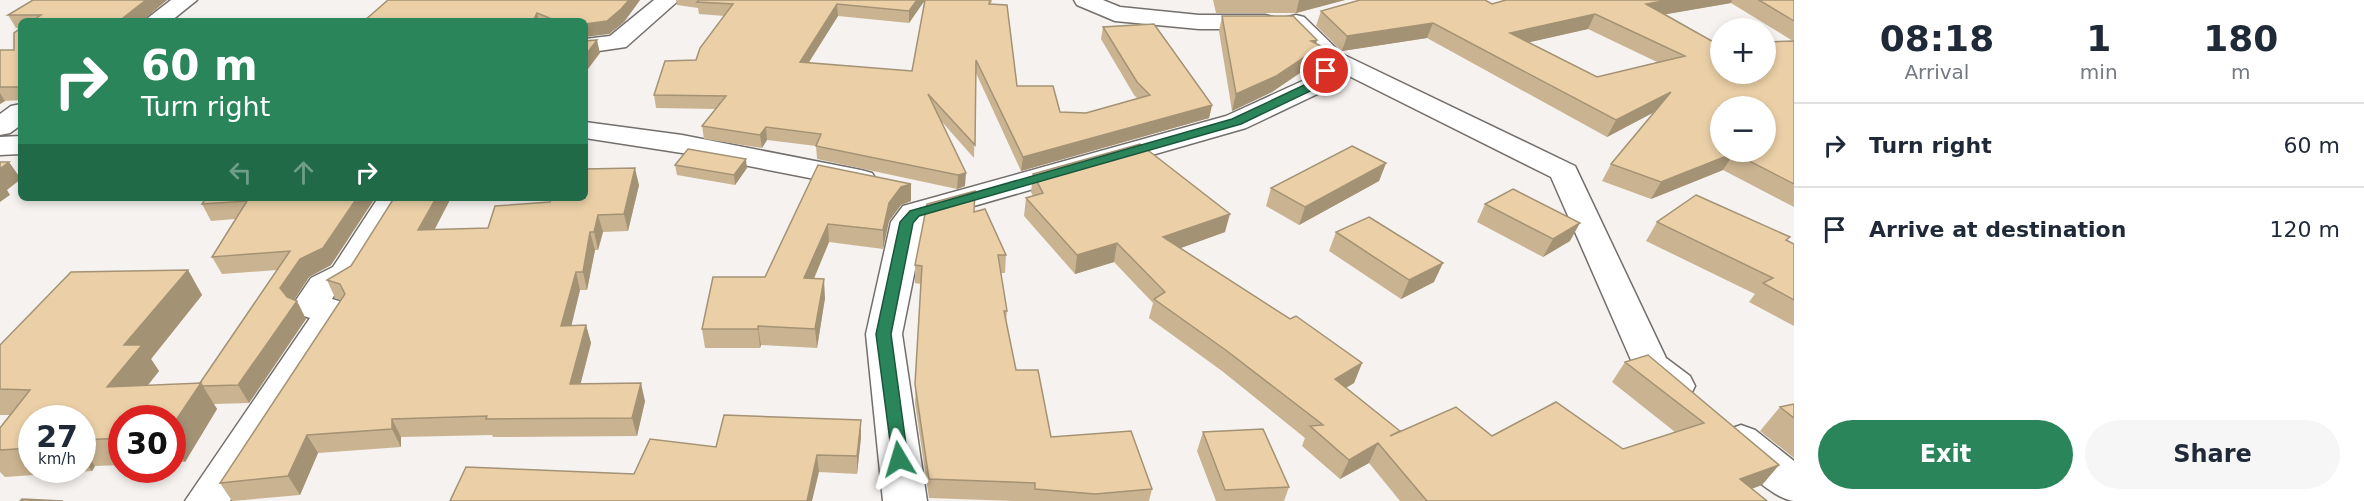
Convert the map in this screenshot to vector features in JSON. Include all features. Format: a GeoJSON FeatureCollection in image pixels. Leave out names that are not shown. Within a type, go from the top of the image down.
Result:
{"type":"FeatureCollection","features":[{"type":"Feature","properties":{"kind":"street"},"geometry":{"type":"LineString","coordinates":[[160,18],[186,0]]}},
{"type":"Feature","properties":{"kind":"street"},"geometry":{"type":"LineString","coordinates":[[588,46],[616,42],[668,0]]}},
{"type":"Feature","properties":{"kind":"street"},"geometry":{"type":"LineString","coordinates":[[1085,0],[1115,14],[1199,22],[1308,19],[1333,59],[1564,172],[1652,366],[1794,485]]}},
{"type":"Feature","properties":{"kind":"street"},"geometry":{"type":"LineString","coordinates":[[905,501],[884,334],[907,222],[915,213],[1236,122],[1319,82],[1333,59]]}},
{"type":"Feature","properties":{"kind":"street"},"geometry":{"type":"LineString","coordinates":[[0,127],[18,114]]}},
{"type":"Feature","properties":{"kind":"street"},"geometry":{"type":"LineString","coordinates":[[588,130],[682,144],[895,186],[957,201]]}},
{"type":"Feature","properties":{"kind":"street"},"geometry":{"type":"LineString","coordinates":[[0,146],[18,145]]}},
{"type":"Feature","properties":{"kind":"street"},"geometry":{"type":"LineString","coordinates":[[207,501],[333,311],[309,306],[324,286],[345,275],[391,201]]}},
{"type":"Feature","properties":{"kind":"building"},"geometry":{"type":"Polygon","coordinates":[[[33,0],[146,0],[123,18],[36,18],[41,15],[8,15],[33,0]]]}},
{"type":"Feature","properties":{"kind":"building"},"geometry":{"type":"Polygon","coordinates":[[[388,0],[629,0],[607,21],[588,24],[588,18],[550,18],[537,13],[534,18],[367,18],[388,0]]]}},
{"type":"Feature","properties":{"kind":"building"},"geometry":{"type":"Polygon","coordinates":[[[699,0],[917,0],[909,11],[837,4],[800,62],[912,71],[925,0],[990,0],[989,4],[1007,5],[1017,86],[1053,86],[1060,112],[1086,113],[1150,95],[1137,82],[1103,27],[1154,24],[1212,105],[1023,157],[976,60],[975,145],[928,94],[966,173],[958,175],[816,146],[821,134],[766,127],[760,135],[702,126],[726,96],[654,95],[665,61],[696,60],[700,48],[733,4],[697,2],[699,0]]]}},
{"type":"Feature","properties":{"kind":"building"},"geometry":{"type":"Polygon","coordinates":[[[1360,0],[1485,0],[1492,4],[1506,0],[1668,0],[1646,4],[1710,40],[1710,84],[1776,84],[1776,42],[1794,41],[1794,184],[1751,162],[1776,162],[1776,96],[1710,96],[1711,162],[1661,182],[1611,164],[1671,92],[1616,120],[1433,23],[1347,36],[1321,11],[1360,0]],[[1595,14],[1510,33],[1597,77],[1685,56],[1595,14]]]}},
{"type":"Feature","properties":{"kind":"building"},"geometry":{"type":"Polygon","coordinates":[[[1759,0],[1794,0],[1794,21],[1759,0]]]}},
{"type":"Feature","properties":{"kind":"building"},"geometry":{"type":"Polygon","coordinates":[[[1222,16],[1293,16],[1317,40],[1311,41],[1321,46],[1276,76],[1236,94],[1222,16]]]}},
{"type":"Feature","properties":{"kind":"building"},"geometry":{"type":"Polygon","coordinates":[[[18,30],[18,87],[0,87],[0,50],[14,50],[14,33],[18,30]]]}},
{"type":"Feature","properties":{"kind":"building"},"geometry":{"type":"Polygon","coordinates":[[[597,40],[588,52],[588,41],[597,40]]]}},
{"type":"Feature","properties":{"kind":"building"},"geometry":{"type":"Polygon","coordinates":[[[1140,144],[1230,214],[1163,237],[1290,319],[1296,316],[1362,363],[1335,379],[1400,431],[1390,436],[1456,407],[1492,436],[1556,402],[1623,449],[1704,423],[1625,362],[1648,355],[1779,465],[1740,479],[1767,501],[1427,501],[1378,443],[1349,460],[1310,426],[1323,425],[1227,351],[1154,299],[1165,292],[1117,243],[1077,255],[1026,198],[1043,193],[1033,174],[1140,144]]]}},
{"type":"Feature","properties":{"kind":"building"},"geometry":{"type":"Polygon","coordinates":[[[1352,146],[1386,163],[1305,207],[1271,188],[1352,146]]]}},
{"type":"Feature","properties":{"kind":"building"},"geometry":{"type":"Polygon","coordinates":[[[688,149],[746,159],[734,175],[675,165],[688,149]]]}},
{"type":"Feature","properties":{"kind":"building"},"geometry":{"type":"Polygon","coordinates":[[[0,162],[9,162],[0,169],[0,162]]]}},
{"type":"Feature","properties":{"kind":"building"},"geometry":{"type":"Polygon","coordinates":[[[818,165],[911,184],[901,187],[889,203],[883,230],[828,224],[804,278],[824,279],[815,329],[758,326],[758,329],[702,329],[713,277],[765,277],[818,165]]]}},
{"type":"Feature","properties":{"kind":"building"},"geometry":{"type":"Polygon","coordinates":[[[635,168],[624,214],[598,215],[594,232],[590,232],[583,272],[576,272],[561,326],[586,325],[570,384],[641,383],[632,418],[486,419],[487,416],[392,419],[392,429],[307,435],[288,476],[220,483],[345,294],[340,284],[327,280],[351,266],[392,201],[434,201],[418,230],[488,228],[495,206],[550,201],[588,201],[588,169],[635,168]]]}},
{"type":"Feature","properties":{"kind":"building"},"geometry":{"type":"Polygon","coordinates":[[[1513,189],[1580,223],[1553,239],[1485,204],[1513,189]]]}},
{"type":"Feature","properties":{"kind":"building"},"geometry":{"type":"Polygon","coordinates":[[[975,191],[974,212],[985,209],[1006,255],[998,255],[1007,311],[1004,311],[1016,370],[1038,370],[1051,437],[1131,431],[1152,489],[1095,494],[1035,489],[1035,483],[929,479],[915,384],[922,266],[915,265],[927,204],[975,191]]]}},
{"type":"Feature","properties":{"kind":"building"},"geometry":{"type":"Polygon","coordinates":[[[1696,195],[1790,237],[1786,240],[1794,244],[1794,300],[1763,283],[1773,278],[1657,222],[1696,195]]]}},
{"type":"Feature","properties":{"kind":"building"},"geometry":{"type":"Polygon","coordinates":[[[204,201],[247,201],[202,204],[204,201]]]}},
{"type":"Feature","properties":{"kind":"building"},"geometry":{"type":"Polygon","coordinates":[[[247,201],[355,201],[323,248],[300,259],[280,288],[287,297],[297,301],[238,385],[203,386],[200,383],[290,251],[212,257],[247,201]]]}},
{"type":"Feature","properties":{"kind":"building"},"geometry":{"type":"Polygon","coordinates":[[[1369,217],[1443,263],[1409,280],[1336,232],[1369,217]]]}},
{"type":"Feature","properties":{"kind":"building"},"geometry":{"type":"Polygon","coordinates":[[[188,270],[124,345],[142,345],[107,387],[201,383],[186,405],[108,405],[108,439],[96,439],[96,405],[18,405],[30,390],[0,389],[0,345],[71,272],[188,270]]]}},
{"type":"Feature","properties":{"kind":"building"},"geometry":{"type":"Polygon","coordinates":[[[1794,404],[1794,418],[1780,407],[1794,404]]]}},
{"type":"Feature","properties":{"kind":"building"},"geometry":{"type":"Polygon","coordinates":[[[18,405],[18,449],[0,450],[0,428],[18,405]]]}},
{"type":"Feature","properties":{"kind":"building"},"geometry":{"type":"Polygon","coordinates":[[[724,415],[861,420],[857,456],[817,455],[807,501],[450,501],[466,467],[634,474],[650,439],[716,447],[724,415]]]}},
{"type":"Feature","properties":{"kind":"building"},"geometry":{"type":"Polygon","coordinates":[[[1263,429],[1289,487],[1225,490],[1203,432],[1263,429]]]}},
{"type":"Feature","properties":{"kind":"building"},"geometry":{"type":"Polygon","coordinates":[[[22,499],[63,501],[20,501],[22,499]]]}},
{"type":"Feature","properties":{"kind":"route"},"geometry":{"type":"LineString","coordinates":[[899,459],[884,334],[907,222],[915,213],[1236,122],[1319,82],[1326,71]]}}]}
